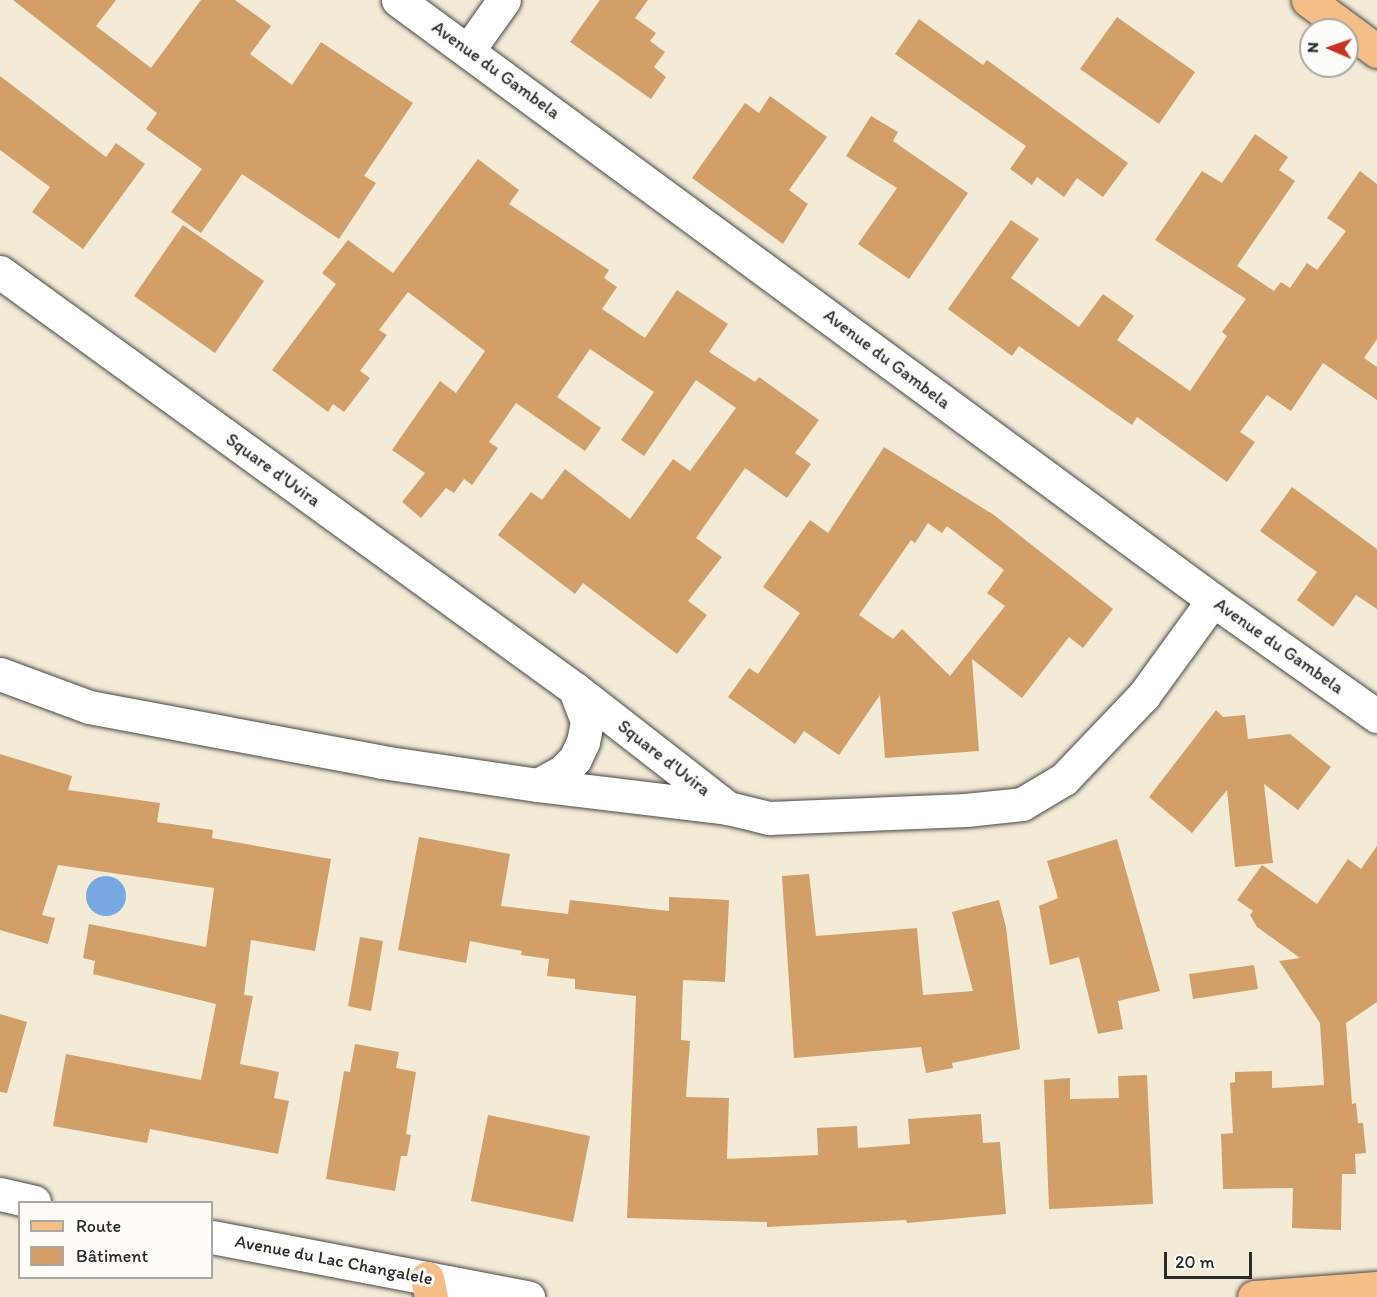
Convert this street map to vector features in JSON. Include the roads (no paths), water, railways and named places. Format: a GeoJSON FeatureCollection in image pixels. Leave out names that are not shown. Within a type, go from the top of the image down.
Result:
{"type":"FeatureCollection","features":[{"type":"Feature","properties":{"kind":"main road"},"geometry":{"type":"LineString","coordinates":[[1308,0],[1377,51]]}},
{"type":"Feature","properties":{"kind":"main road"},"geometry":{"type":"LineString","coordinates":[[1254,1297],[1377,1288]]}},
{"type":"Feature","properties":{"kind":"street","name":"Avenue du Gambela"},"geometry":{"type":"LineString","coordinates":[[398,0],[469,49],[1214,600],[1377,716]]}},
{"type":"Feature","properties":{"kind":"street"},"geometry":{"type":"LineString","coordinates":[[469,49],[504,0]]}},
{"type":"Feature","properties":{"kind":"street","name":"Square d'Uvira"},"geometry":{"type":"LineString","coordinates":[[0,272],[575,689],[728,808]]}},
{"type":"Feature","properties":{"kind":"street"},"geometry":{"type":"LineString","coordinates":[[728,808],[769,818],[799,818],[966,810],[1022,804],[1064,779],[1098,748],[1144,695],[1214,600]]}},
{"type":"Feature","properties":{"kind":"street","name":"Square d'Uvira"},"geometry":{"type":"LineString","coordinates":[[0,674],[89,707],[382,762],[538,785],[728,808]]}},
{"type":"Feature","properties":{"kind":"street"},"geometry":{"type":"LineString","coordinates":[[538,785],[563,771],[575,759],[583,742],[587,721],[575,689]]}},
{"type":"Feature","properties":{"kind":"street"},"geometry":{"type":"LineString","coordinates":[[0,1194],[26,1201]]}},
{"type":"Feature","properties":{"kind":"street","name":"Avenue du Lac Changalele"},"geometry":{"type":"LineString","coordinates":[[213,1237],[429,1288],[528,1297]]}},
{"type":"Feature","properties":{"kind":"water"},"geometry":{"type":"Polygon","coordinates":[[[106,876],[114,877],[120,882],[125,888],[125,904],[120,910],[114,915],[106,916],[98,915],[92,910],[87,904],[86,896],[87,888],[92,882],[98,877],[106,876]]]}}]}
